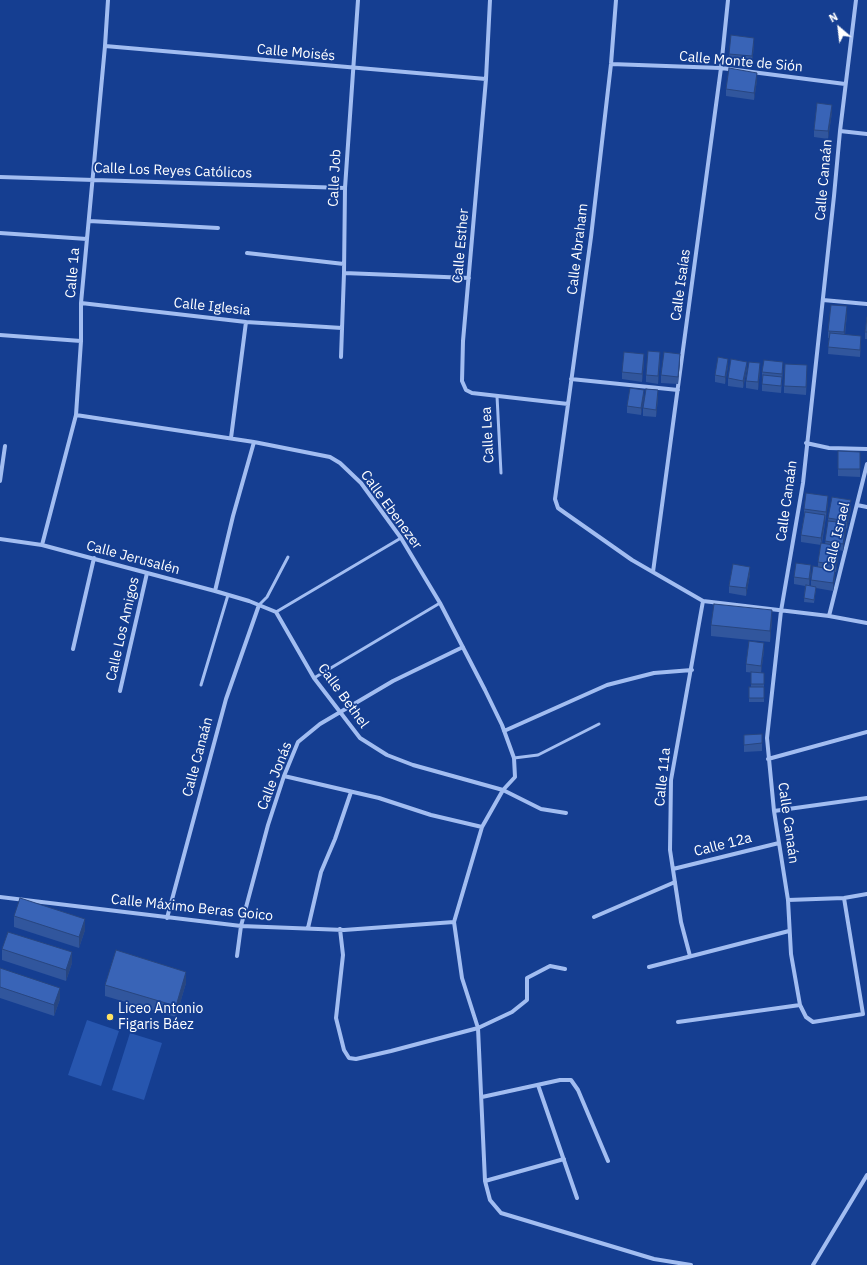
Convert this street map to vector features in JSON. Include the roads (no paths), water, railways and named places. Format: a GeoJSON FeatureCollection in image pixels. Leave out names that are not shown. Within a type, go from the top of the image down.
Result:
{"type":"FeatureCollection","features":[{"type":"Feature","properties":{"kind":"street","name":"Calle 1a"},"geometry":{"type":"LineString","coordinates":[[42,545],[76,415],[81,341],[81,303],[106,46],[108,0]]}},
{"type":"Feature","properties":{"kind":"street","name":"Calle Job"},"geometry":{"type":"LineString","coordinates":[[341,357],[344,273],[344,188],[358,0]]}},
{"type":"Feature","properties":{"kind":"street","name":"Calle Esther"},"geometry":{"type":"LineString","coordinates":[[490,0],[486,79],[463,341],[462,381],[466,390],[472,393],[568,404]]}},
{"type":"Feature","properties":{"kind":"street","name":"Calle Abraham"},"geometry":{"type":"LineString","coordinates":[[616,0],[611,64],[591,237],[555,499],[558,508],[632,560],[654,572]]}},
{"type":"Feature","properties":{"kind":"street","name":"Calle Isaías"},"geometry":{"type":"LineString","coordinates":[[654,572],[722,68],[728,0]]}},
{"type":"Feature","properties":{"kind":"street","name":"Calle Canaán"},"geometry":{"type":"LineString","coordinates":[[800,1005],[789,930],[788,900],[774,811],[767,738],[781,611],[802,483],[823,300],[845,84],[856,0]]}},
{"type":"Feature","properties":{"kind":"street","name":"Calle Moisés"},"geometry":{"type":"LineString","coordinates":[[106,46],[353,69],[486,79]]}},
{"type":"Feature","properties":{"kind":"street","name":"Calle Monte de Sión"},"geometry":{"type":"LineString","coordinates":[[611,64],[722,68],[845,84]]}},
{"type":"Feature","properties":{"kind":"street"},"geometry":{"type":"LineString","coordinates":[[840,131],[867,134]]}},
{"type":"Feature","properties":{"kind":"street","name":"Calle Los Reyes Católicos"},"geometry":{"type":"LineString","coordinates":[[0,177],[344,188]]}},
{"type":"Feature","properties":{"kind":"street"},"geometry":{"type":"LineString","coordinates":[[89,221],[218,228]]}},
{"type":"Feature","properties":{"kind":"street"},"geometry":{"type":"LineString","coordinates":[[0,233],[87,239]]}},
{"type":"Feature","properties":{"kind":"street"},"geometry":{"type":"LineString","coordinates":[[247,253],[344,264]]}},
{"type":"Feature","properties":{"kind":"street"},"geometry":{"type":"LineString","coordinates":[[344,273],[469,278]]}},
{"type":"Feature","properties":{"kind":"street"},"geometry":{"type":"LineString","coordinates":[[823,300],[867,304]]}},
{"type":"Feature","properties":{"kind":"street","name":"Calle Iglesia"},"geometry":{"type":"LineString","coordinates":[[81,303],[246,322],[342,328]]}},
{"type":"Feature","properties":{"kind":"street"},"geometry":{"type":"LineString","coordinates":[[231,438],[246,322]]}},
{"type":"Feature","properties":{"kind":"street"},"geometry":{"type":"LineString","coordinates":[[0,334],[81,341]]}},
{"type":"Feature","properties":{"kind":"street"},"geometry":{"type":"LineString","coordinates":[[571,379],[678,390]]}},
{"type":"Feature","properties":{"kind":"street","name":"Calle Ebenezer"},"geometry":{"type":"LineString","coordinates":[[76,415],[231,438],[330,457],[340,463],[361,483],[401,538],[440,603],[504,731],[514,758],[515,777],[504,790],[482,827],[454,922]]}},
{"type":"Feature","properties":{"kind":"street"},"geometry":{"type":"LineString","coordinates":[[215,591],[232,516],[254,442]]}},
{"type":"Feature","properties":{"kind":"street"},"geometry":{"type":"LineString","coordinates":[[806,443],[829,448],[867,448]]}},
{"type":"Feature","properties":{"kind":"street"},"geometry":{"type":"LineString","coordinates":[[0,481],[5,446]]}},
{"type":"Feature","properties":{"kind":"street","name":"Calle Israel"},"geometry":{"type":"LineString","coordinates":[[829,616],[867,464]]}},
{"type":"Feature","properties":{"kind":"street"},"geometry":{"type":"LineString","coordinates":[[857,505],[867,507]]}},
{"type":"Feature","properties":{"kind":"street","name":"Calle Jerusalén"},"geometry":{"type":"LineString","coordinates":[[0,539],[42,545],[94,558],[215,591],[259,605]]}},
{"type":"Feature","properties":{"kind":"street"},"geometry":{"type":"LineString","coordinates":[[73,649],[94,558]]}},
{"type":"Feature","properties":{"kind":"street"},"geometry":{"type":"LineString","coordinates":[[654,572],[704,601],[829,616],[867,624]]}},
{"type":"Feature","properties":{"kind":"street","name":"Calle Los Amigos"},"geometry":{"type":"LineString","coordinates":[[120,691],[147,573]]}},
{"type":"Feature","properties":{"kind":"street","name":"Calle 11a"},"geometry":{"type":"LineString","coordinates":[[690,956],[681,922],[670,850],[671,780],[704,601]]}},
{"type":"Feature","properties":{"kind":"street","name":"Calle Canaán"},"geometry":{"type":"LineString","coordinates":[[166,918],[226,699],[259,605]]}},
{"type":"Feature","properties":{"kind":"street"},"geometry":{"type":"LineString","coordinates":[[259,605],[276,612]]}},
{"type":"Feature","properties":{"kind":"street","name":"Calle Bethel"},"geometry":{"type":"LineString","coordinates":[[276,612],[314,678],[339,713],[360,738],[386,755],[413,765],[504,790],[541,808],[566,813]]}},
{"type":"Feature","properties":{"kind":"street","name":"Calle Jonás"},"geometry":{"type":"LineString","coordinates":[[237,956],[241,926],[268,825],[284,776],[298,742],[320,724],[393,681],[463,647]]}},
{"type":"Feature","properties":{"kind":"street"},"geometry":{"type":"LineString","coordinates":[[504,731],[607,685],[654,673],[692,670]]}},
{"type":"Feature","properties":{"kind":"street"},"geometry":{"type":"LineString","coordinates":[[768,759],[867,732]]}},
{"type":"Feature","properties":{"kind":"street"},"geometry":{"type":"LineString","coordinates":[[284,776],[380,798],[431,815],[482,827]]}},
{"type":"Feature","properties":{"kind":"street"},"geometry":{"type":"LineString","coordinates":[[308,928],[321,872],[335,839],[351,792]]}},
{"type":"Feature","properties":{"kind":"street"},"geometry":{"type":"LineString","coordinates":[[774,811],[867,798]]}},
{"type":"Feature","properties":{"kind":"street","name":"Calle 12a"},"geometry":{"type":"LineString","coordinates":[[673,869],[779,843]]}},
{"type":"Feature","properties":{"kind":"street"},"geometry":{"type":"LineString","coordinates":[[594,917],[675,882]]}},
{"type":"Feature","properties":{"kind":"street"},"geometry":{"type":"LineString","coordinates":[[788,900],[844,898],[867,894]]}},
{"type":"Feature","properties":{"kind":"street"},"geometry":{"type":"LineString","coordinates":[[678,1022],[800,1005],[806,1017],[813,1022],[865,1013],[844,898]]}},
{"type":"Feature","properties":{"kind":"street","name":"Calle Máximo Beras Goico"},"geometry":{"type":"LineString","coordinates":[[0,899],[241,926],[340,929],[454,922]]}},
{"type":"Feature","properties":{"kind":"street"},"geometry":{"type":"LineString","coordinates":[[454,922],[462,978],[478,1028],[485,1182],[490,1200],[501,1213],[654,1259],[691,1265]]}},
{"type":"Feature","properties":{"kind":"street"},"geometry":{"type":"LineString","coordinates":[[340,929],[343,955],[336,1018],[344,1050],[349,1058],[356,1059],[391,1051],[478,1028],[512,1012],[527,1000],[527,978],[550,966],[565,969]]}},
{"type":"Feature","properties":{"kind":"street"},"geometry":{"type":"LineString","coordinates":[[649,966],[789,930]]}},
{"type":"Feature","properties":{"kind":"street"},"geometry":{"type":"LineString","coordinates":[[482,1097],[560,1080],[571,1080],[578,1090],[608,1161]]}},
{"type":"Feature","properties":{"kind":"street"},"geometry":{"type":"LineString","coordinates":[[538,1085],[577,1198]]}},
{"type":"Feature","properties":{"kind":"street"},"geometry":{"type":"LineString","coordinates":[[485,1182],[564,1159]]}},
{"type":"Feature","properties":{"kind":"street"},"geometry":{"type":"LineString","coordinates":[[813,1265],[867,1175]]}},
{"type":"Feature","properties":{"kind":"lane","name":"Calle Lea"},"geometry":{"type":"LineString","coordinates":[[497,396],[501,473]]}},
{"type":"Feature","properties":{"kind":"lane"},"geometry":{"type":"LineString","coordinates":[[276,612],[401,538]]}},
{"type":"Feature","properties":{"kind":"lane"},"geometry":{"type":"LineString","coordinates":[[259,605],[267,597],[288,557]]}},
{"type":"Feature","properties":{"kind":"lane"},"geometry":{"type":"LineString","coordinates":[[201,685],[228,595]]}},
{"type":"Feature","properties":{"kind":"lane"},"geometry":{"type":"LineString","coordinates":[[314,678],[440,603]]}},
{"type":"Feature","properties":{"kind":"lane"},"geometry":{"type":"LineString","coordinates":[[514,758],[538,755],[598,724]]}},
{"type":"Feature","properties":{"kind":"place","name":"Liceo Antonio Figaris Báez"},"geometry":{"type":"Point","coordinates":[110,1017]}}]}
